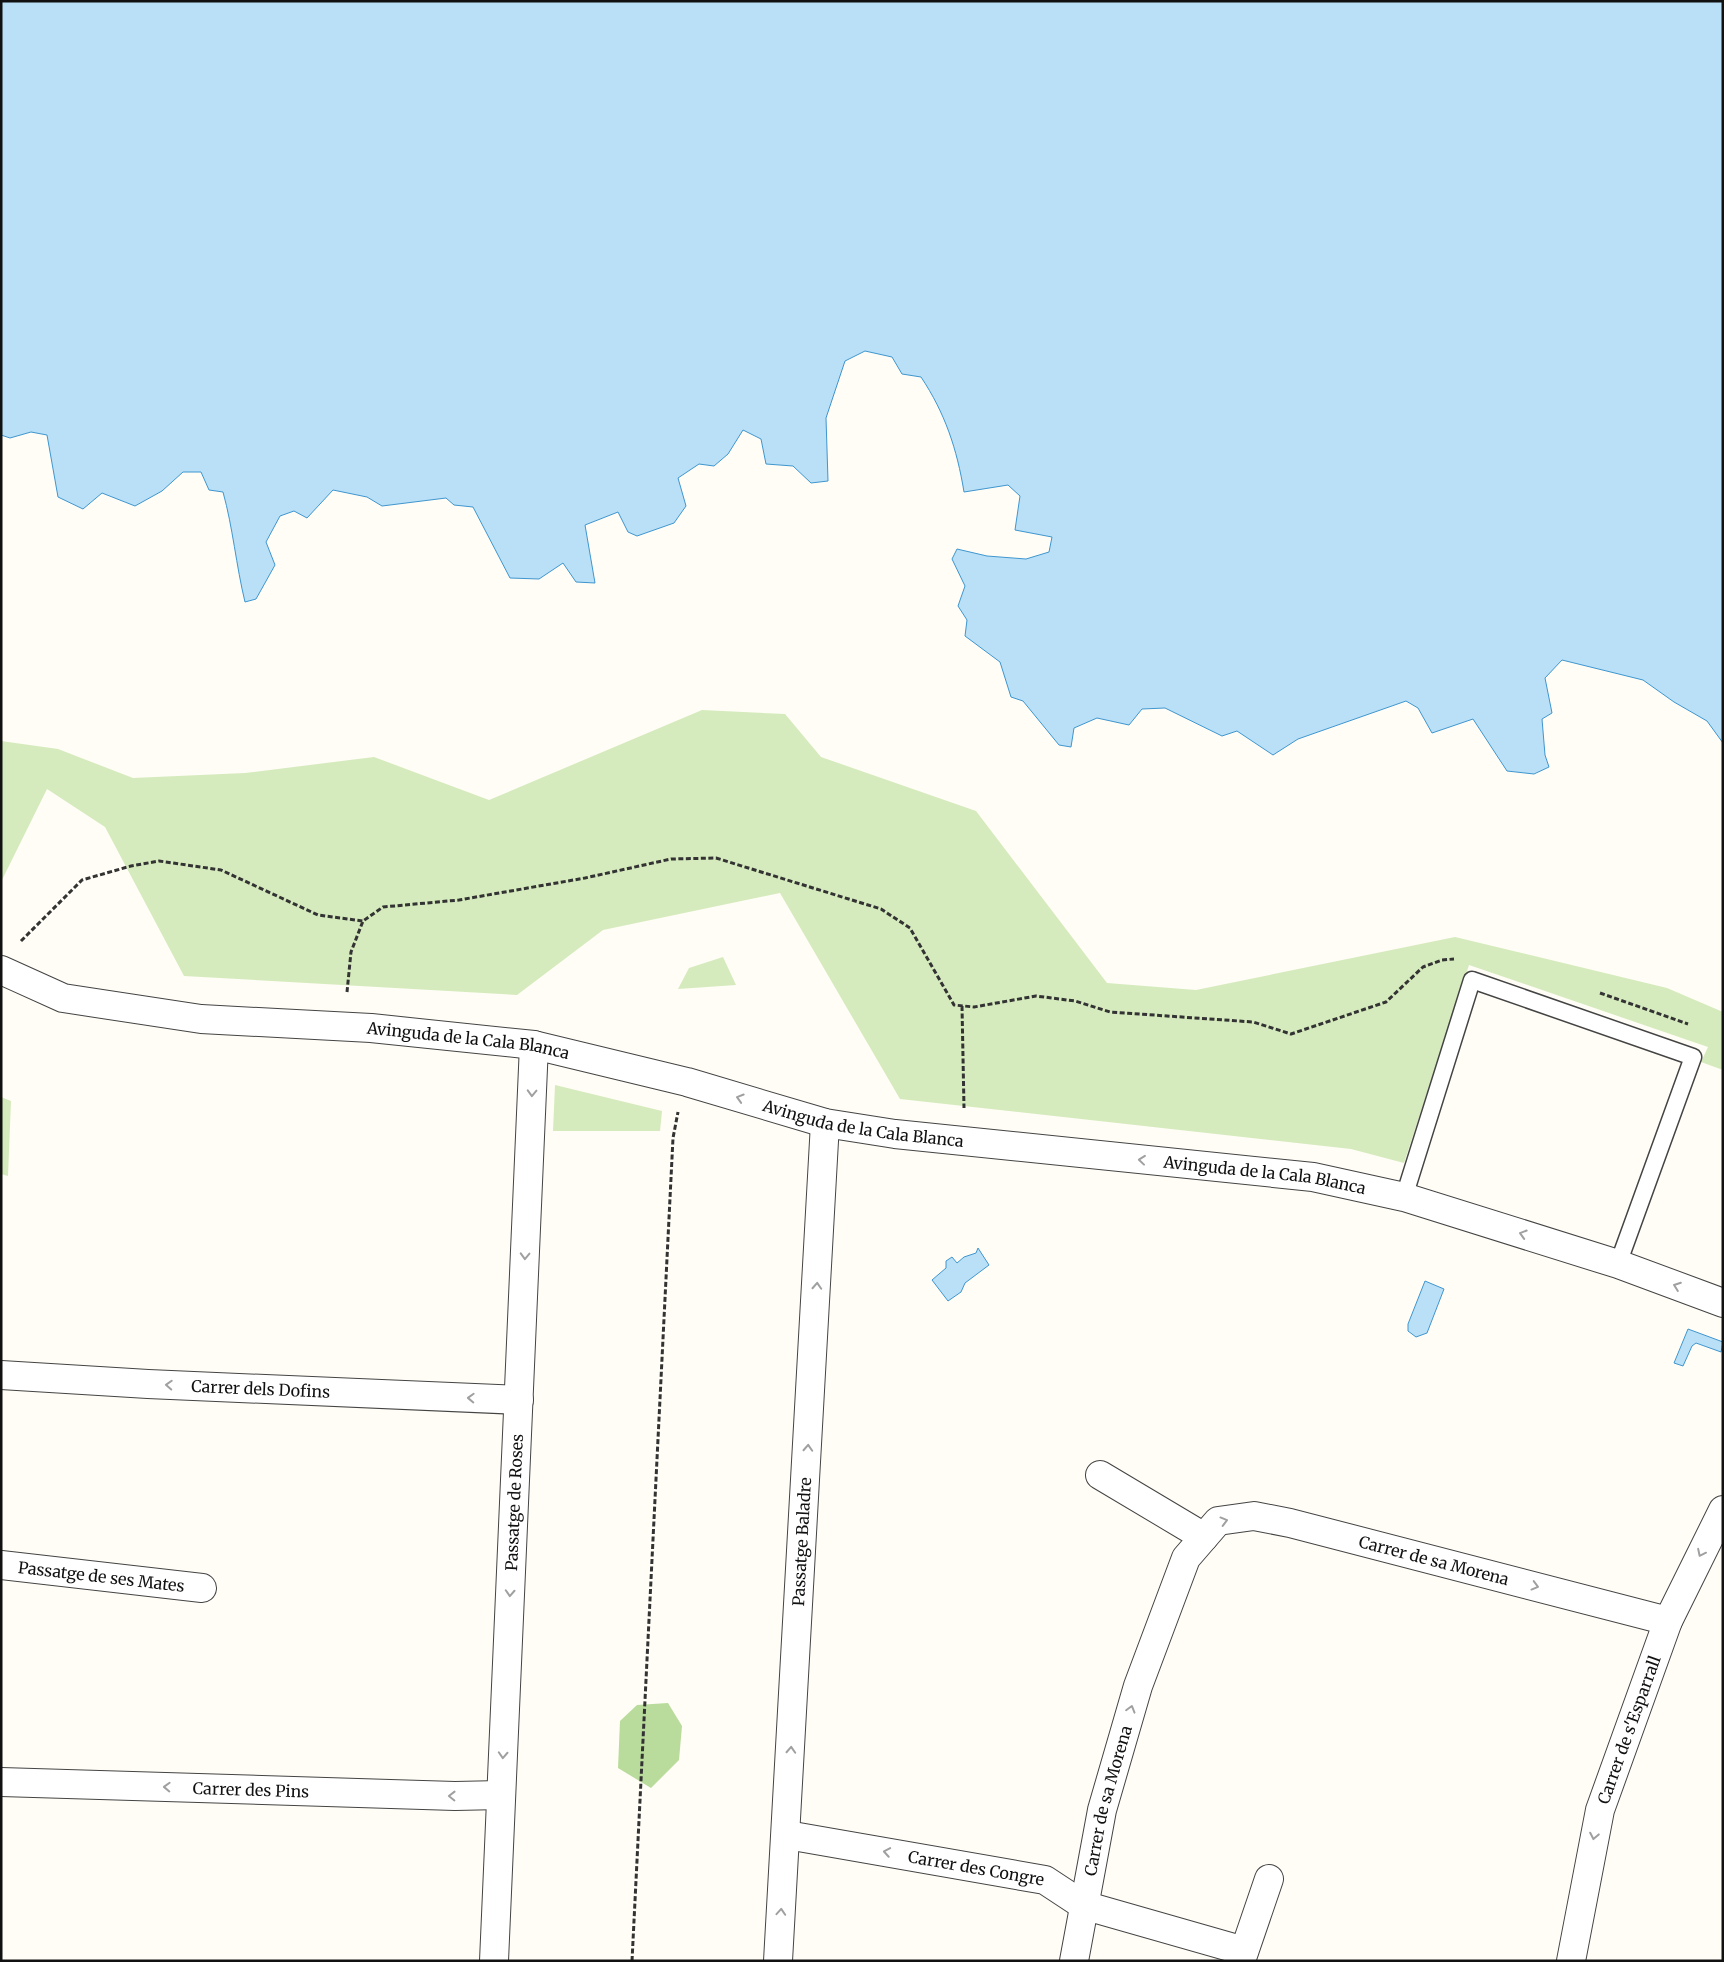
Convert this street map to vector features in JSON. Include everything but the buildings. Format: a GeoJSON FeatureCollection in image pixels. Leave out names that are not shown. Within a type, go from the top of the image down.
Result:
{"type":"FeatureCollection","features":[{"type":"Feature","properties":{"kind":"street","name":"Avinguda de la Cala Blanca"},"geometry":{"type":"LineString","coordinates":[[1,970],[63,998],[201,1019],[371,1028],[534,1045],[687,1082],[825,1123],[895,1134],[1313,1178],[1404,1197],[1618,1264],[1723,1302]]}},
{"type":"Feature","properties":{"kind":"street","name":"Passatge de Roses"},"geometry":{"type":"LineString","coordinates":[[494,1961],[534,1045]]}},
{"type":"Feature","properties":{"kind":"street","name":"Passatge Baladre"},"geometry":{"type":"LineString","coordinates":[[778,1961],[825,1123]]}},
{"type":"Feature","properties":{"kind":"street","name":"Carrer dels Dofins"},"geometry":{"type":"LineString","coordinates":[[1,1375],[167,1385],[519,1400]]}},
{"type":"Feature","properties":{"kind":"street"},"geometry":{"type":"LineString","coordinates":[[1100,1475],[1204,1537]]}},
{"type":"Feature","properties":{"kind":"street","name":"Carrer de s'Esparrall"},"geometry":{"type":"LineString","coordinates":[[1570,1961],[1600,1810],[1668,1621],[1723,1510]]}},
{"type":"Feature","properties":{"kind":"street","name":"Carrer de sa Morena"},"geometry":{"type":"LineString","coordinates":[[1074,1961],[1102,1810],[1138,1686],[1186,1558],[1218,1521],[1254,1516],[1300,1525],[1668,1621]]}},
{"type":"Feature","properties":{"kind":"street","name":"Passatge de ses Mates"},"geometry":{"type":"LineString","coordinates":[[1,1565],[202,1588]]}},
{"type":"Feature","properties":{"kind":"street","name":"Carrer des Pins"},"geometry":{"type":"LineString","coordinates":[[1,1782],[455,1796],[501,1795]]}},
{"type":"Feature","properties":{"kind":"street","name":"Carrer des Congre"},"geometry":{"type":"LineString","coordinates":[[786,1835],[1045,1880],[1083,1905],[1242,1956],[1269,1879]]}},
{"type":"Feature","properties":{"kind":"lane"},"geometry":{"type":"LineString","coordinates":[[1404,1197],[1472,980],[1694,1057],[1618,1264]]}},
{"type":"Feature","properties":{"kind":"path"},"geometry":{"type":"LineString","coordinates":[[347,992],[351,952],[363,921],[384,907],[459,900],[585,878],[671,859],[716,858],[881,909],[910,928],[954,1005],[974,1007],[1036,996],[1075,1001],[1110,1012],[1253,1022],[1291,1034],[1386,1002],[1423,967],[1442,960],[1459,958]]}},
{"type":"Feature","properties":{"kind":"path"},"geometry":{"type":"LineString","coordinates":[[21,940],[82,880],[131,866],[159,861],[221,870],[318,916],[363,921]]}},
{"type":"Feature","properties":{"kind":"path"},"geometry":{"type":"LineString","coordinates":[[1598,992],[1683,1021],[1691,1026]]}},
{"type":"Feature","properties":{"kind":"path"},"geometry":{"type":"LineString","coordinates":[[962,1006],[965,1117]]}},
{"type":"Feature","properties":{"kind":"path"},"geometry":{"type":"LineString","coordinates":[[632,1961],[673,1138],[679,1109]]}},
{"type":"Feature","properties":{"kind":"green space"},"geometry":{"type":"Polygon","coordinates":[[[702,710],[785,714],[821,757],[976,811],[1107,983],[1196,990],[1455,937],[1667,988],[1723,1012],[1723,1070],[1701,1062],[1708,1047],[1469,965],[1404,1163],[1351,1149],[900,1099],[780,893],[603,930],[517,995],[184,976],[105,827],[47,789],[1,882],[1,741],[58,749],[133,778],[245,773],[374,757],[489,800],[702,710]]]}},
{"type":"Feature","properties":{"kind":"green space"},"geometry":{"type":"Polygon","coordinates":[[[723,957],[736,985],[678,989],[689,968],[723,957]]]}},
{"type":"Feature","properties":{"kind":"green space"},"geometry":{"type":"Polygon","coordinates":[[[555,1085],[662,1111],[660,1131],[553,1131],[555,1085]]]}},
{"type":"Feature","properties":{"kind":"green space"},"geometry":{"type":"Polygon","coordinates":[[[1,1097],[11,1101],[8,1176],[1,1174],[1,1097]]]}},
{"type":"Feature","properties":{"kind":"green space"},"geometry":{"type":"Polygon","coordinates":[[[668,1703],[682,1726],[679,1760],[651,1788],[618,1768],[620,1721],[637,1705],[668,1703]]]}},
{"type":"Feature","properties":{"kind":"water"},"geometry":{"type":"Polygon","coordinates":[[[1,1],[1723,1],[1723,743],[1707,721],[1674,702],[1643,680],[1562,660],[1545,678],[1552,713],[1542,719],[1545,755],[1549,767],[1534,774],[1507,771],[1473,719],[1432,733],[1418,708],[1406,701],[1298,739],[1273,755],[1237,731],[1222,736],[1165,708],[1142,709],[1129,725],[1097,718],[1074,728],[1071,747],[1059,745],[1023,701],[1011,697],[1000,662],[965,636],[967,620],[958,606],[965,586],[952,559],[957,549],[987,556],[1026,559],[1049,552],[1052,537],[1015,530],[1020,496],[1008,485],[964,492],[958,461],[949,432],[937,404],[921,377],[902,374],[892,357],[865,351],[845,361],[826,418],[828,481],[811,483],[793,466],[766,464],[761,439],[743,430],[728,454],[714,466],[699,464],[678,478],[686,506],[674,523],[637,536],[628,532],[618,512],[585,525],[595,583],[576,582],[563,563],[539,579],[510,578],[473,507],[454,505],[446,498],[382,506],[367,497],[333,490],[307,518],[294,511],[280,516],[266,542],[275,565],[256,599],[245,602],[223,492],[209,490],[201,472],[183,472],[162,491],[135,506],[102,493],[83,509],[58,497],[47,435],[31,432],[10,438],[1,435],[1,1]]]}},
{"type":"Feature","properties":{"kind":"water"},"geometry":{"type":"Polygon","coordinates":[[[978,1248],[989,1265],[965,1283],[961,1292],[948,1301],[932,1280],[946,1268],[946,1261],[952,1257],[957,1263],[964,1257],[976,1253],[978,1248]]]}},
{"type":"Feature","properties":{"kind":"water"},"geometry":{"type":"Polygon","coordinates":[[[1425,1281],[1444,1289],[1427,1333],[1416,1337],[1408,1331],[1408,1324],[1425,1281]]]}},
{"type":"Feature","properties":{"kind":"water"},"geometry":{"type":"Polygon","coordinates":[[[1688,1329],[1723,1342],[1721,1352],[1696,1343],[1692,1346],[1683,1366],[1674,1363],[1688,1329]]]}}]}
